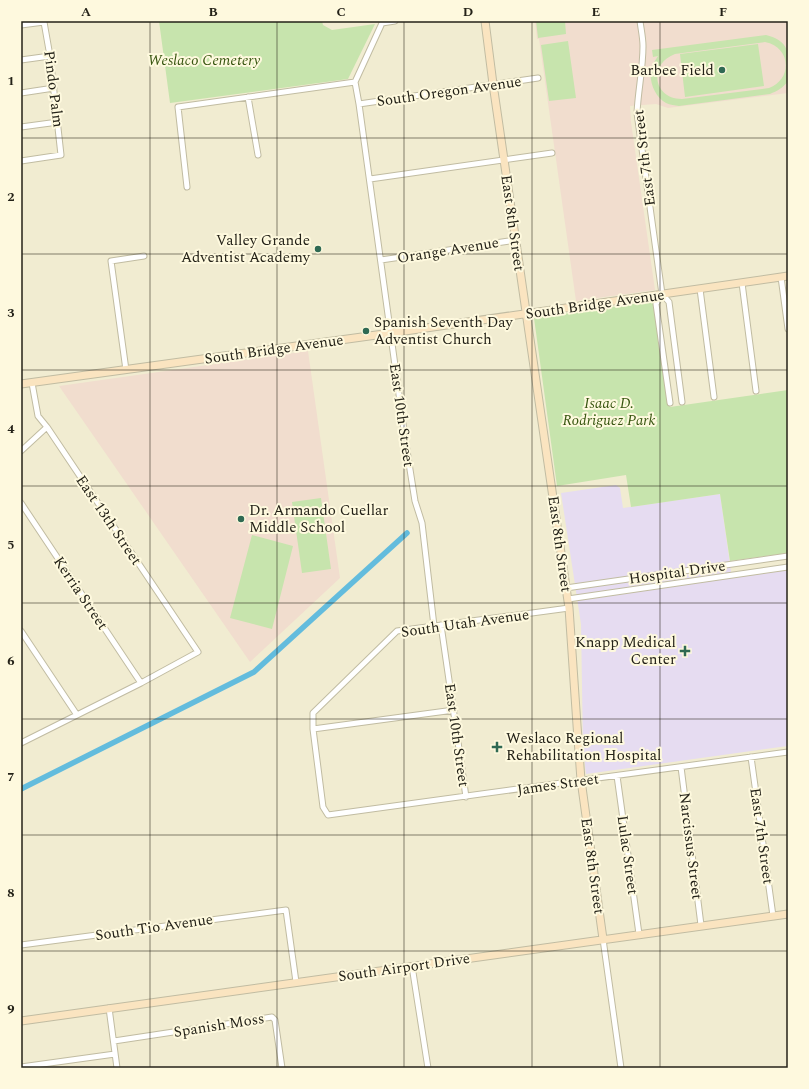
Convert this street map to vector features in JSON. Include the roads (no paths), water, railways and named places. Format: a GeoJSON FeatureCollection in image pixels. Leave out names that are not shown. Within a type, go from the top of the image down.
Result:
{"type":"FeatureCollection","features":[{"type":"Feature","properties":{"kind":"street"},"geometry":{"type":"LineString","coordinates":[[187,187],[178,107],[355,82],[382,22],[395,21]]}},
{"type":"Feature","properties":{"kind":"street","name":"East 8th Street"},"geometry":{"type":"LineString","coordinates":[[485,21],[568,599],[582,780],[621,1068]]}},
{"type":"Feature","properties":{"kind":"street","name":"East 7th Street"},"geometry":{"type":"LineString","coordinates":[[640,21],[643,44],[637,113],[662,294],[668,302],[682,402]]}},
{"type":"Feature","properties":{"kind":"street","name":"Pindo Palm"},"geometry":{"type":"LineString","coordinates":[[21,25],[44,22],[50,56],[61,155],[21,161]]}},
{"type":"Feature","properties":{"kind":"street"},"geometry":{"type":"LineString","coordinates":[[21,60],[50,56]]}},
{"type":"Feature","properties":{"kind":"street","name":"South Oregon Avenue"},"geometry":{"type":"LineString","coordinates":[[359,104],[538,78]]}},
{"type":"Feature","properties":{"kind":"street","name":"East 10th Street"},"geometry":{"type":"LineString","coordinates":[[355,82],[370,179],[405,438],[414,493],[422,523],[434,626]]}},
{"type":"Feature","properties":{"kind":"street"},"geometry":{"type":"LineString","coordinates":[[21,92],[54,88]]}},
{"type":"Feature","properties":{"kind":"street"},"geometry":{"type":"LineString","coordinates":[[248,97],[258,155]]}},
{"type":"Feature","properties":{"kind":"street"},"geometry":{"type":"LineString","coordinates":[[21,127],[58,122]]}},
{"type":"Feature","properties":{"kind":"street"},"geometry":{"type":"LineString","coordinates":[[370,179],[552,152]]}},
{"type":"Feature","properties":{"kind":"street","name":"Orange Avenue"},"geometry":{"type":"LineString","coordinates":[[380,260],[516,240]]}},
{"type":"Feature","properties":{"kind":"street"},"geometry":{"type":"LineString","coordinates":[[126,370],[111,260],[144,256]]}},
{"type":"Feature","properties":{"kind":"street"},"geometry":{"type":"LineString","coordinates":[[784,277],[788,329]]}},
{"type":"Feature","properties":{"kind":"street","name":"South Bridge Avenue"},"geometry":{"type":"LineString","coordinates":[[21,384],[784,277]]}},
{"type":"Feature","properties":{"kind":"street"},"geometry":{"type":"LineString","coordinates":[[742,283],[756,391]]}},
{"type":"Feature","properties":{"kind":"street"},"geometry":{"type":"LineString","coordinates":[[700,289],[714,397]]}},
{"type":"Feature","properties":{"kind":"street","name":"East 7th Street"},"geometry":{"type":"LineString","coordinates":[[662,294],[656,304],[670,403]]}},
{"type":"Feature","properties":{"kind":"street","name":"East 13th Street"},"geometry":{"type":"LineString","coordinates":[[32,383],[38,416],[47,427],[198,652],[141,683]]}},
{"type":"Feature","properties":{"kind":"street"},"geometry":{"type":"LineString","coordinates":[[21,451],[47,427]]}},
{"type":"Feature","properties":{"kind":"street","name":"Kerria Street"},"geometry":{"type":"LineString","coordinates":[[21,503],[141,683]]}},
{"type":"Feature","properties":{"kind":"street","name":"Hospital Drive"},"geometry":{"type":"LineString","coordinates":[[566,588],[788,556]]}},
{"type":"Feature","properties":{"kind":"street","name":"Hospital Drive"},"geometry":{"type":"LineString","coordinates":[[568,599],[788,567]]}},
{"type":"Feature","properties":{"kind":"street","name":"South Utah Avenue"},"geometry":{"type":"LineString","coordinates":[[313,729],[313,714],[397,631],[569,608]]}},
{"type":"Feature","properties":{"kind":"street","name":"East 10th Street"},"geometry":{"type":"LineString","coordinates":[[441,625],[466,797]]}},
{"type":"Feature","properties":{"kind":"street"},"geometry":{"type":"LineString","coordinates":[[21,631],[77,715]]}},
{"type":"Feature","properties":{"kind":"street"},"geometry":{"type":"LineString","coordinates":[[21,741],[141,683]]}},
{"type":"Feature","properties":{"kind":"street"},"geometry":{"type":"LineString","coordinates":[[313,729],[454,710]]}},
{"type":"Feature","properties":{"kind":"street","name":"James Street"},"geometry":{"type":"LineString","coordinates":[[313,729],[323,807],[328,815],[788,752]]}},
{"type":"Feature","properties":{"kind":"street","name":"East 7th Street"},"geometry":{"type":"LineString","coordinates":[[751,757],[773,916]]}},
{"type":"Feature","properties":{"kind":"street","name":"Narcissus Street"},"geometry":{"type":"LineString","coordinates":[[681,767],[701,926]]}},
{"type":"Feature","properties":{"kind":"street","name":"Lulac Street"},"geometry":{"type":"LineString","coordinates":[[616,776],[638,934]]}},
{"type":"Feature","properties":{"kind":"street","name":"South Tio Avenue"},"geometry":{"type":"LineString","coordinates":[[21,945],[286,910],[296,982]]}},
{"type":"Feature","properties":{"kind":"street","name":"South Airport Drive"},"geometry":{"type":"LineString","coordinates":[[21,1021],[788,914]]}},
{"type":"Feature","properties":{"kind":"street"},"geometry":{"type":"LineString","coordinates":[[412,966],[428,1068]]}},
{"type":"Feature","properties":{"kind":"street"},"geometry":{"type":"LineString","coordinates":[[109,1008],[117,1068]]}},
{"type":"Feature","properties":{"kind":"street","name":"Spanish Moss"},"geometry":{"type":"LineString","coordinates":[[114,1041],[272,1017],[275,1020],[282,1068]]}},
{"type":"Feature","properties":{"kind":"street"},"geometry":{"type":"LineString","coordinates":[[21,1067],[40,1066],[116,1054]]}},
{"type":"Feature","properties":{"kind":"waterway"},"geometry":{"type":"LineString","coordinates":[[21,789],[254,672],[407,533]]}},
{"type":"Feature","properties":{"kind":"place","name":"Barbee Field"},"geometry":{"type":"Point","coordinates":[722,70]}},
{"type":"Feature","properties":{"kind":"place","name":"Valley Grande Adventist Academy"},"geometry":{"type":"Point","coordinates":[318,249]}},
{"type":"Feature","properties":{"kind":"place","name":"Spanish Seventh Day Adventist Church"},"geometry":{"type":"Point","coordinates":[366,331]}},
{"type":"Feature","properties":{"kind":"place","name":"Dr. Armando Cuellar Middle School"},"geometry":{"type":"Point","coordinates":[241,519]}},
{"type":"Feature","properties":{"kind":"place","name":"Knapp Medical Center"},"geometry":{"type":"Point","coordinates":[685,651]}},
{"type":"Feature","properties":{"kind":"place","name":"Weslaco Regional Rehabilitation Hospital"},"geometry":{"type":"Point","coordinates":[497,747]}},
{"type":"Feature","properties":{"kind":"park label","name":"Weslaco Cemetery"},"geometry":{"type":"Point","coordinates":[204,60]}},
{"type":"Feature","properties":{"kind":"park label","name":"Isaac D. Rodriguez Park"},"geometry":{"type":"Point","coordinates":[609,412]}}]}
